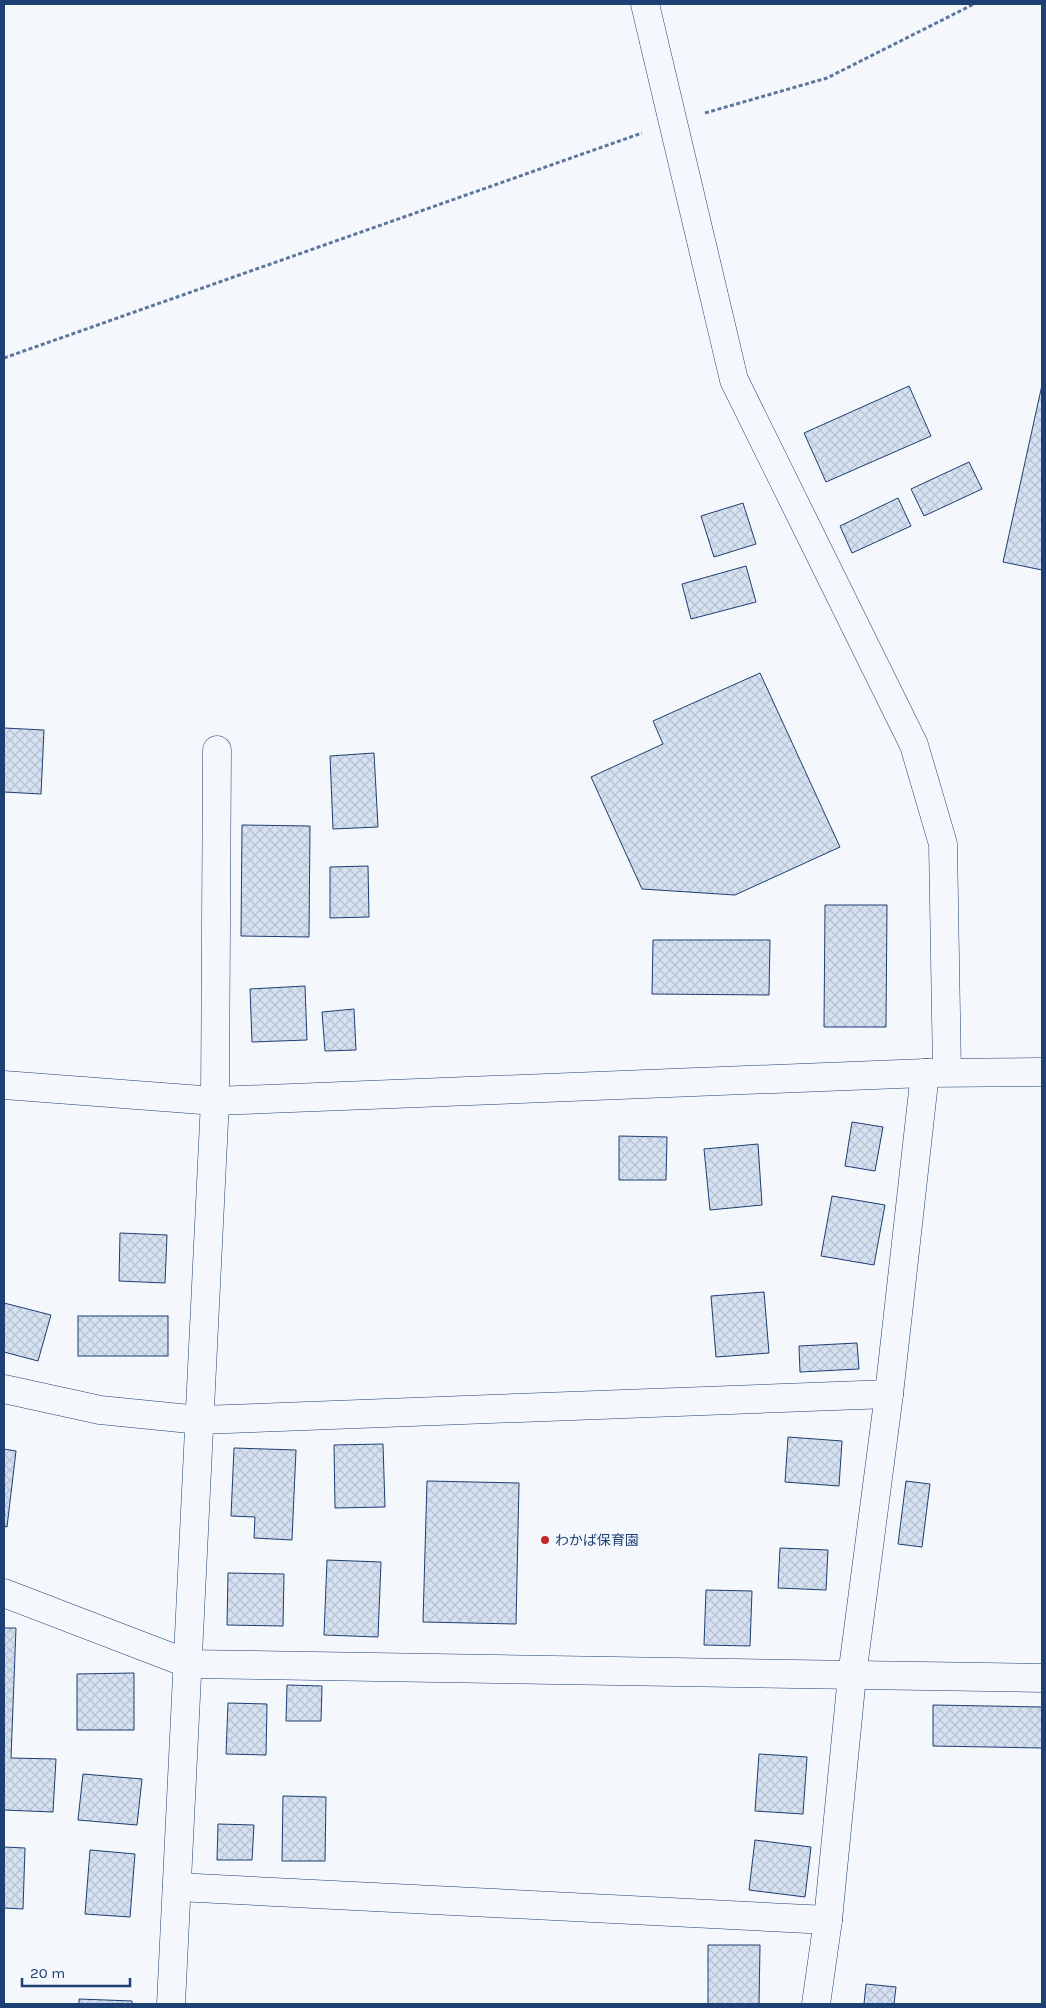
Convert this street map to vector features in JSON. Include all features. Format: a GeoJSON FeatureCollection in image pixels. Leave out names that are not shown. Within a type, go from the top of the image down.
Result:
{"type":"FeatureCollection","features":[{"type":"Feature","properties":{"kind":"street"},"geometry":{"type":"LineString","coordinates":[[645,4],[734,380],[914,744],[944,844],[936,1073],[888,1394],[852,1676],[828,1920],[816,2004]]}},
{"type":"Feature","properties":{"kind":"street"},"geometry":{"type":"LineString","coordinates":[[171,2004],[215,1101],[218,750]]}},
{"type":"Feature","properties":{"kind":"street"},"geometry":{"type":"LineString","coordinates":[[4,1085],[215,1101],[936,1073],[1042,1072]]}},
{"type":"Feature","properties":{"kind":"street"},"geometry":{"type":"LineString","coordinates":[[4,1389],[100,1410],[200,1420],[888,1394]]}},
{"type":"Feature","properties":{"kind":"street"},"geometry":{"type":"LineString","coordinates":[[4,1593],[188,1664],[1042,1678]]}},
{"type":"Feature","properties":{"kind":"street"},"geometry":{"type":"LineString","coordinates":[[177,1887],[828,1920]]}},
{"type":"Feature","properties":{"kind":"path"},"geometry":{"type":"LineString","coordinates":[[4,358],[674,122],[828,78],[974,4]]}},
{"type":"Feature","properties":{"kind":"building"},"geometry":{"type":"Polygon","coordinates":[[[1042,385],[1042,570],[1003,562],[1042,385]]]}},
{"type":"Feature","properties":{"kind":"building"},"geometry":{"type":"Polygon","coordinates":[[[909,386],[931,436],[826,482],[804,433],[909,386]]]}},
{"type":"Feature","properties":{"kind":"building"},"geometry":{"type":"Polygon","coordinates":[[[969,462],[982,489],[924,516],[911,489],[969,462]]]}},
{"type":"Feature","properties":{"kind":"building"},"geometry":{"type":"Polygon","coordinates":[[[898,498],[911,526],[852,553],[840,526],[898,498]]]}},
{"type":"Feature","properties":{"kind":"building"},"geometry":{"type":"Polygon","coordinates":[[[743,503],[756,544],[714,557],[701,516],[743,503]]]}},
{"type":"Feature","properties":{"kind":"building"},"geometry":{"type":"Polygon","coordinates":[[[746,566],[756,602],[691,619],[682,584],[746,566]]]}},
{"type":"Feature","properties":{"kind":"building"},"geometry":{"type":"Polygon","coordinates":[[[760,673],[840,847],[735,895],[642,889],[591,777],[663,744],[653,721],[760,673]]]}},
{"type":"Feature","properties":{"kind":"building"},"geometry":{"type":"Polygon","coordinates":[[[4,728],[44,730],[41,794],[4,792],[4,728]]]}},
{"type":"Feature","properties":{"kind":"building"},"geometry":{"type":"Polygon","coordinates":[[[374,753],[378,827],[333,829],[330,756],[374,753]]]}},
{"type":"Feature","properties":{"kind":"building"},"geometry":{"type":"Polygon","coordinates":[[[242,825],[310,826],[309,937],[241,936],[242,825]]]}},
{"type":"Feature","properties":{"kind":"building"},"geometry":{"type":"Polygon","coordinates":[[[368,866],[369,917],[330,918],[330,867],[368,866]]]}},
{"type":"Feature","properties":{"kind":"building"},"geometry":{"type":"Polygon","coordinates":[[[825,905],[887,905],[886,1027],[824,1027],[825,905]]]}},
{"type":"Feature","properties":{"kind":"building"},"geometry":{"type":"Polygon","coordinates":[[[653,940],[770,940],[769,995],[652,994],[653,940]]]}},
{"type":"Feature","properties":{"kind":"building"},"geometry":{"type":"Polygon","coordinates":[[[305,986],[307,1040],[252,1042],[250,989],[305,986]]]}},
{"type":"Feature","properties":{"kind":"building"},"geometry":{"type":"Polygon","coordinates":[[[354,1009],[356,1050],[325,1051],[322,1012],[354,1009]]]}},
{"type":"Feature","properties":{"kind":"building"},"geometry":{"type":"Polygon","coordinates":[[[852,1122],[883,1127],[875,1171],[845,1166],[852,1122]]]}},
{"type":"Feature","properties":{"kind":"building"},"geometry":{"type":"Polygon","coordinates":[[[619,1136],[667,1137],[666,1180],[619,1180],[619,1136]]]}},
{"type":"Feature","properties":{"kind":"building"},"geometry":{"type":"Polygon","coordinates":[[[758,1144],[762,1205],[710,1210],[704,1149],[758,1144]]]}},
{"type":"Feature","properties":{"kind":"building"},"geometry":{"type":"Polygon","coordinates":[[[832,1196],[885,1205],[874,1265],[821,1256],[832,1196]]]}},
{"type":"Feature","properties":{"kind":"building"},"geometry":{"type":"Polygon","coordinates":[[[120,1233],[167,1235],[165,1283],[119,1281],[120,1233]]]}},
{"type":"Feature","properties":{"kind":"building"},"geometry":{"type":"Polygon","coordinates":[[[764,1292],[769,1353],[716,1357],[711,1296],[764,1292]]]}},
{"type":"Feature","properties":{"kind":"building"},"geometry":{"type":"Polygon","coordinates":[[[4,1303],[51,1315],[38,1361],[4,1352],[4,1303]]]}},
{"type":"Feature","properties":{"kind":"building"},"geometry":{"type":"Polygon","coordinates":[[[78,1316],[168,1316],[168,1356],[78,1356],[78,1316]]]}},
{"type":"Feature","properties":{"kind":"building"},"geometry":{"type":"Polygon","coordinates":[[[857,1343],[859,1369],[800,1372],[799,1346],[857,1343]]]}},
{"type":"Feature","properties":{"kind":"building"},"geometry":{"type":"Polygon","coordinates":[[[788,1437],[842,1441],[839,1486],[785,1482],[788,1437]]]}},
{"type":"Feature","properties":{"kind":"building"},"geometry":{"type":"Polygon","coordinates":[[[383,1444],[385,1507],[335,1508],[334,1445],[383,1444]]]}},
{"type":"Feature","properties":{"kind":"building"},"geometry":{"type":"Polygon","coordinates":[[[234,1448],[296,1450],[292,1540],[254,1538],[255,1517],[231,1516],[234,1448]]]}},
{"type":"Feature","properties":{"kind":"building"},"geometry":{"type":"Polygon","coordinates":[[[4,1449],[16,1451],[7,1527],[4,1526],[4,1449]]]}},
{"type":"Feature","properties":{"kind":"building"},"geometry":{"type":"Polygon","coordinates":[[[427,1481],[519,1483],[516,1624],[423,1622],[427,1481]]]}},
{"type":"Feature","properties":{"kind":"building"},"geometry":{"type":"Polygon","coordinates":[[[906,1481],[930,1484],[922,1547],[898,1544],[906,1481]]]}},
{"type":"Feature","properties":{"kind":"building"},"geometry":{"type":"Polygon","coordinates":[[[780,1548],[828,1550],[826,1590],[778,1588],[780,1548]]]}},
{"type":"Feature","properties":{"kind":"building"},"geometry":{"type":"Polygon","coordinates":[[[327,1560],[381,1562],[378,1637],[324,1635],[327,1560]]]}},
{"type":"Feature","properties":{"kind":"building"},"geometry":{"type":"Polygon","coordinates":[[[228,1573],[284,1574],[283,1626],[227,1625],[228,1573]]]}},
{"type":"Feature","properties":{"kind":"building"},"geometry":{"type":"Polygon","coordinates":[[[706,1590],[752,1591],[750,1646],[704,1645],[706,1590]]]}},
{"type":"Feature","properties":{"kind":"building"},"geometry":{"type":"Polygon","coordinates":[[[4,1628],[16,1628],[11,1758],[56,1759],[53,1812],[4,1810],[4,1628]]]}},
{"type":"Feature","properties":{"kind":"building"},"geometry":{"type":"Polygon","coordinates":[[[134,1673],[134,1730],[77,1730],[77,1674],[134,1673]]]}},
{"type":"Feature","properties":{"kind":"building"},"geometry":{"type":"Polygon","coordinates":[[[287,1685],[322,1686],[321,1721],[286,1721],[287,1685]]]}},
{"type":"Feature","properties":{"kind":"building"},"geometry":{"type":"Polygon","coordinates":[[[228,1703],[267,1704],[266,1755],[226,1754],[228,1703]]]}},
{"type":"Feature","properties":{"kind":"building"},"geometry":{"type":"Polygon","coordinates":[[[933,1705],[1042,1707],[1042,1748],[933,1746],[933,1705]]]}},
{"type":"Feature","properties":{"kind":"building"},"geometry":{"type":"Polygon","coordinates":[[[759,1754],[807,1757],[803,1814],[755,1811],[759,1754]]]}},
{"type":"Feature","properties":{"kind":"building"},"geometry":{"type":"Polygon","coordinates":[[[83,1774],[142,1779],[137,1825],[78,1820],[83,1774]]]}},
{"type":"Feature","properties":{"kind":"building"},"geometry":{"type":"Polygon","coordinates":[[[283,1796],[326,1797],[325,1861],[282,1861],[283,1796]]]}},
{"type":"Feature","properties":{"kind":"building"},"geometry":{"type":"Polygon","coordinates":[[[218,1824],[254,1825],[252,1860],[217,1860],[218,1824]]]}},
{"type":"Feature","properties":{"kind":"building"},"geometry":{"type":"Polygon","coordinates":[[[755,1840],[811,1847],[805,1897],[749,1890],[755,1840]]]}},
{"type":"Feature","properties":{"kind":"building"},"geometry":{"type":"Polygon","coordinates":[[[4,1847],[25,1848],[23,1909],[4,1908],[4,1847]]]}},
{"type":"Feature","properties":{"kind":"building"},"geometry":{"type":"Polygon","coordinates":[[[90,1850],[135,1854],[130,1917],[85,1914],[90,1850]]]}},
{"type":"Feature","properties":{"kind":"building"},"geometry":{"type":"Polygon","coordinates":[[[708,1945],[760,1945],[759,2004],[708,2004],[708,1945]]]}},
{"type":"Feature","properties":{"kind":"building"},"geometry":{"type":"Polygon","coordinates":[[[866,1984],[896,1987],[894,2004],[864,2004],[866,1984]]]}},
{"type":"Feature","properties":{"kind":"building"},"geometry":{"type":"Polygon","coordinates":[[[79,1999],[132,2001],[132,2004],[79,2004],[79,1999]]]}},
{"type":"Feature","properties":{"kind":"place","name":"わかば保育園"},"geometry":{"type":"Point","coordinates":[545,1540]}}]}
